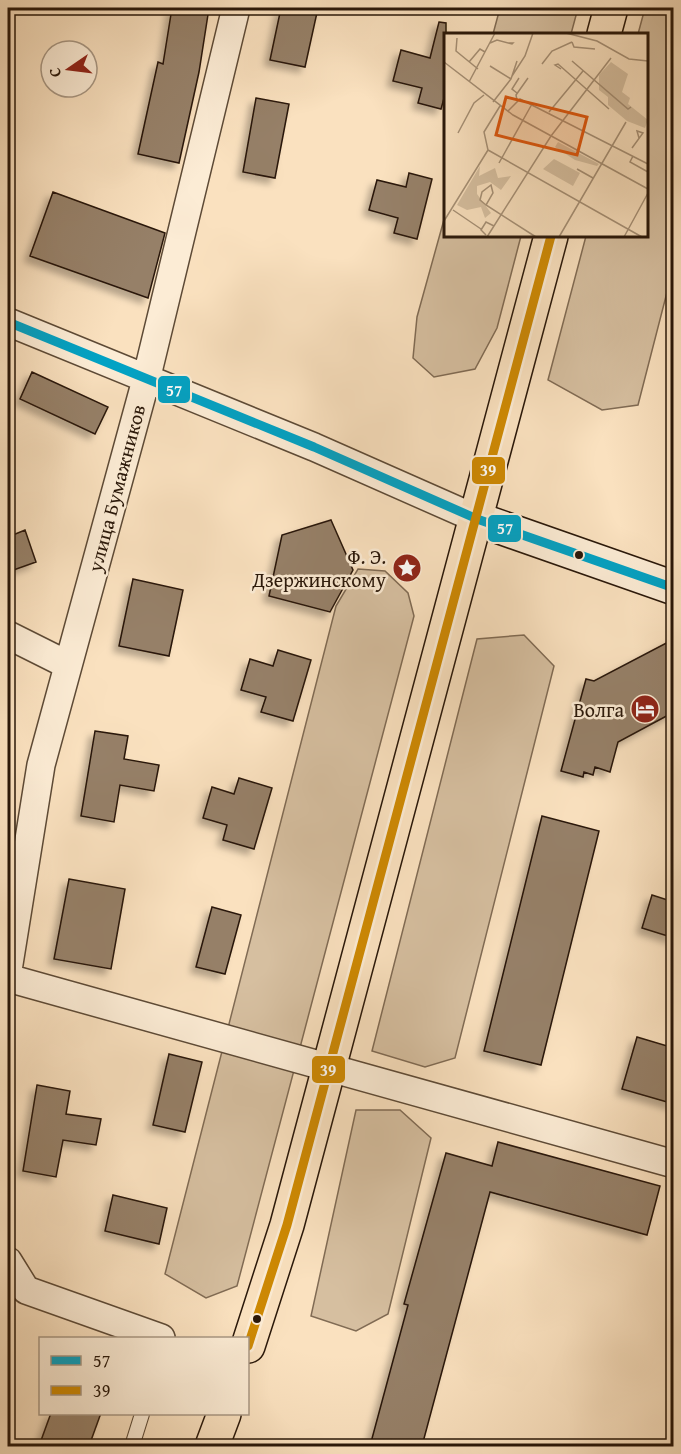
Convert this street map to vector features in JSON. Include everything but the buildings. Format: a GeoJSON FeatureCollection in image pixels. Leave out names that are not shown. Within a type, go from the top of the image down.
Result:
{"type":"FeatureCollection","features":[{"type":"Feature","properties":{"kind":"main road"},"geometry":{"type":"LineString","coordinates":[[604,33],[611,8]]}},
{"type":"Feature","properties":{"kind":"main road"},"geometry":{"type":"LineString","coordinates":[[249,1343],[287,1225],[551,237]]}},
{"type":"Feature","properties":{"kind":"main road"},"geometry":{"type":"LineString","coordinates":[[212,1446],[223,1415]]}},
{"type":"Feature","properties":{"kind":"street","name":"улица Бумажников"},"geometry":{"type":"LineString","coordinates":[[8,970],[41,765],[146,380],[236,8]]}},
{"type":"Feature","properties":{"kind":"street"},"geometry":{"type":"LineString","coordinates":[[8,322],[314,447],[477,519],[674,588]]}},
{"type":"Feature","properties":{"kind":"street"},"geometry":{"type":"LineString","coordinates":[[8,635],[68,665]]}},
{"type":"Feature","properties":{"kind":"street"},"geometry":{"type":"LineString","coordinates":[[8,978],[674,1164]]}},
{"type":"Feature","properties":{"kind":"street"},"geometry":{"type":"LineString","coordinates":[[8,1261],[26,1290],[158,1337]]}},
{"type":"Feature","properties":{"kind":"lane"},"geometry":{"type":"LineString","coordinates":[[132,1446],[141,1415]]}},
{"type":"Feature","properties":{"kind":"shaded area"},"geometry":{"type":"Polygon","coordinates":[[[500,8],[578,8],[571,33],[493,33],[500,8]]]}},
{"type":"Feature","properties":{"kind":"shaded area"},"geometry":{"type":"Polygon","coordinates":[[[645,8],[673,8],[673,269],[638,405],[602,410],[548,380],[586,237],[648,237],[648,33],[638,33],[645,8]]]}},
{"type":"Feature","properties":{"kind":"shaded area"},"geometry":{"type":"Polygon","coordinates":[[[444,220],[444,237],[521,237],[497,328],[475,369],[434,377],[413,358],[417,317],[444,220]]]}},
{"type":"Feature","properties":{"kind":"shaded area"},"geometry":{"type":"Polygon","coordinates":[[[358,569],[385,571],[408,593],[414,616],[237,1286],[206,1298],[165,1274],[336,606],[358,569]]]}},
{"type":"Feature","properties":{"kind":"shaded area"},"geometry":{"type":"Polygon","coordinates":[[[524,635],[554,666],[455,1058],[425,1067],[372,1051],[477,639],[524,635]]]}},
{"type":"Feature","properties":{"kind":"shaded area"},"geometry":{"type":"Polygon","coordinates":[[[356,1110],[400,1110],[431,1138],[388,1314],[356,1331],[311,1316],[356,1110]]]}},
{"type":"Feature","properties":{"kind":"transit line","name":"39"},"geometry":{"type":"LineString","coordinates":[[249,1343],[287,1225],[551,237]]}},
{"type":"Feature","properties":{"kind":"transit line","name":"57"},"geometry":{"type":"LineString","coordinates":[[8,322],[314,447],[477,519],[674,588]]}},
{"type":"Feature","properties":{"kind":"place","name":"Ф. Э. Дзержинскому"},"geometry":{"type":"Point","coordinates":[407,568]}},
{"type":"Feature","properties":{"kind":"place","name":"Волга"},"geometry":{"type":"Point","coordinates":[645,709]}}]}
